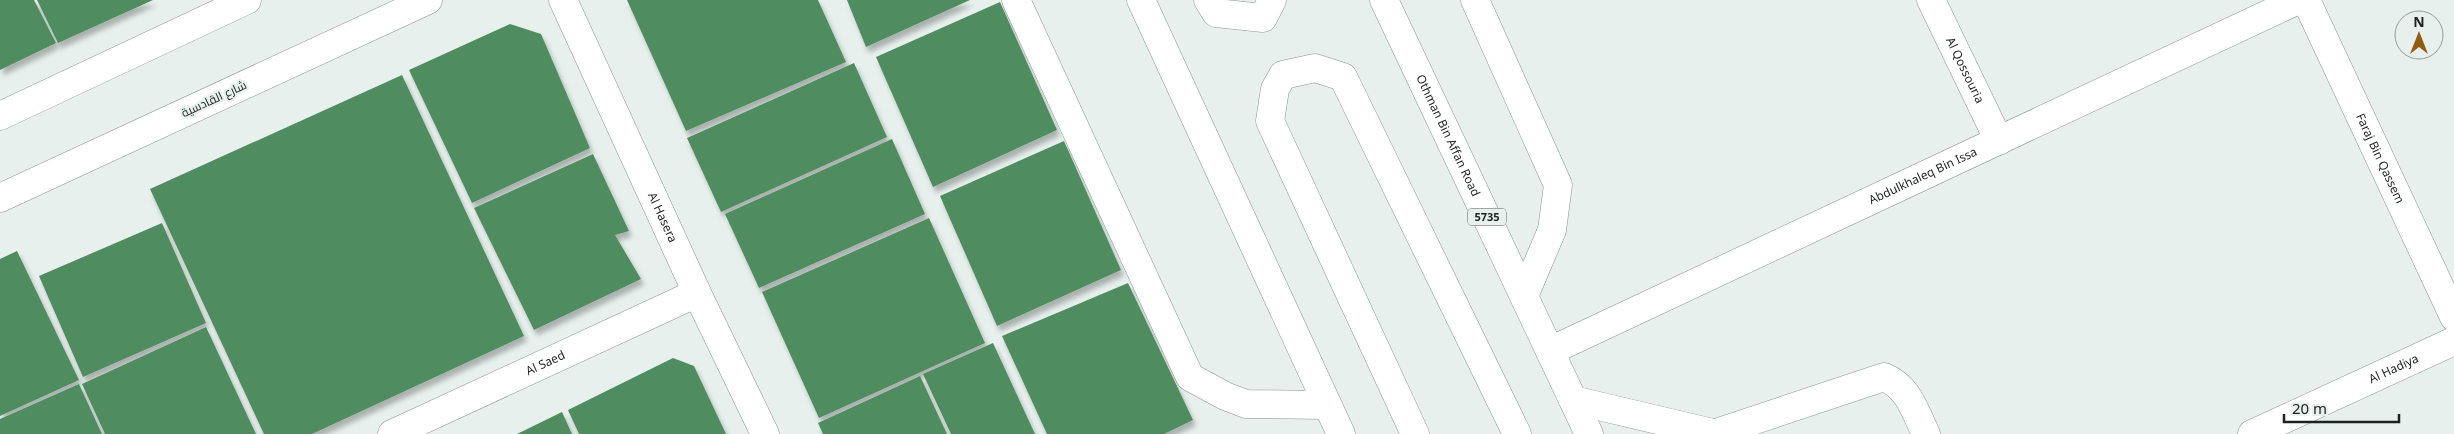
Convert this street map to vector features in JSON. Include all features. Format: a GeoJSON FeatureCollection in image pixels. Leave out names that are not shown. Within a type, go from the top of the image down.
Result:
{"type":"FeatureCollection","features":[{"type":"Feature","properties":{"kind":"street","name":"شارع القادسية"},"geometry":{"type":"LineString","coordinates":[[0,198],[428,0]]}},
{"type":"Feature","properties":{"kind":"street","name":"Al Hasera"},"geometry":{"type":"LineString","coordinates":[[563,0],[697,294],[765,434]]}},
{"type":"Feature","properties":{"kind":"street"},"geometry":{"type":"LineString","coordinates":[[1016,0],[1190,377],[1225,396],[1246,404],[1333,425]]}},
{"type":"Feature","properties":{"kind":"street"},"geometry":{"type":"LineString","coordinates":[[1141,0],[1333,425]]}},
{"type":"Feature","properties":{"kind":"street"},"geometry":{"type":"LineString","coordinates":[[1208,0],[1216,13],[1263,18],[1272,0]]}},
{"type":"Feature","properties":{"kind":"street","name":"Othman Bin Affan Road"},"geometry":{"type":"LineString","coordinates":[[1384,0],[1589,434]]}},
{"type":"Feature","properties":{"kind":"street"},"geometry":{"type":"LineString","coordinates":[[1475,0],[1558,185],[1552,230],[1524,296]]}},
{"type":"Feature","properties":{"kind":"street","name":"Al Qossouria"},"geometry":{"type":"LineString","coordinates":[[1931,0],[1999,141]]}},
{"type":"Feature","properties":{"kind":"street","name":"Abdulkhaleq Bin Issa"},"geometry":{"type":"LineString","coordinates":[[1550,351],[2298,0]]}},
{"type":"Feature","properties":{"kind":"street","name":"Faraj Bin Qassem"},"geometry":{"type":"LineString","coordinates":[[2306,0],[2454,317]]}},
{"type":"Feature","properties":{"kind":"street"},"geometry":{"type":"LineString","coordinates":[[0,116],[231,3]]}},
{"type":"Feature","properties":{"kind":"street"},"geometry":{"type":"LineString","coordinates":[[1415,434],[1270,121],[1275,89],[1283,75],[1315,68],[1343,77],[1517,434]]}},
{"type":"Feature","properties":{"kind":"street","name":"Al Saed"},"geometry":{"type":"LineString","coordinates":[[392,434],[697,294]]}},
{"type":"Feature","properties":{"kind":"street","name":"Al Hadiya"},"geometry":{"type":"LineString","coordinates":[[2252,434],[2454,340]]}},
{"type":"Feature","properties":{"kind":"street"},"geometry":{"type":"LineString","coordinates":[[1573,400],[1716,433],[1884,377],[1896,382],[1906,392],[1926,434]]}},
{"type":"Feature","properties":{"kind":"building"},"geometry":{"type":"Polygon","coordinates":[[[0,0],[34,0],[56,43],[0,70],[0,0]]]}},
{"type":"Feature","properties":{"kind":"building"},"geometry":{"type":"Polygon","coordinates":[[[37,0],[153,0],[58,43],[37,0]]]}},
{"type":"Feature","properties":{"kind":"building"},"geometry":{"type":"Polygon","coordinates":[[[627,0],[818,0],[846,62],[686,131],[627,0]]]}},
{"type":"Feature","properties":{"kind":"building"},"geometry":{"type":"Polygon","coordinates":[[[847,0],[970,0],[866,47],[847,0]]]}},
{"type":"Feature","properties":{"kind":"building"},"geometry":{"type":"Polygon","coordinates":[[[1000,2],[1057,130],[933,187],[876,57],[1000,2]]]}},
{"type":"Feature","properties":{"kind":"building"},"geometry":{"type":"Polygon","coordinates":[[[510,24],[541,34],[590,148],[472,203],[409,70],[510,24]]]}},
{"type":"Feature","properties":{"kind":"building"},"geometry":{"type":"Polygon","coordinates":[[[854,63],[887,137],[721,212],[687,138],[854,63]]]}},
{"type":"Feature","properties":{"kind":"building"},"geometry":{"type":"Polygon","coordinates":[[[402,75],[524,336],[312,434],[264,434],[150,189],[402,75]]]}},
{"type":"Feature","properties":{"kind":"building"},"geometry":{"type":"Polygon","coordinates":[[[892,139],[925,214],[759,288],[725,214],[892,139]]]}},
{"type":"Feature","properties":{"kind":"building"},"geometry":{"type":"Polygon","coordinates":[[[1064,141],[1121,270],[997,326],[940,196],[1064,141]]]}},
{"type":"Feature","properties":{"kind":"building"},"geometry":{"type":"Polygon","coordinates":[[[593,154],[629,231],[615,235],[641,279],[534,330],[474,208],[593,154]]]}},
{"type":"Feature","properties":{"kind":"building"},"geometry":{"type":"Polygon","coordinates":[[[929,218],[985,343],[819,418],[762,292],[929,218]]]}},
{"type":"Feature","properties":{"kind":"building"},"geometry":{"type":"Polygon","coordinates":[[[162,223],[206,323],[83,377],[39,276],[162,223]]]}},
{"type":"Feature","properties":{"kind":"building"},"geometry":{"type":"Polygon","coordinates":[[[17,251],[79,380],[0,416],[0,259],[17,251]]]}},
{"type":"Feature","properties":{"kind":"building"},"geometry":{"type":"Polygon","coordinates":[[[1128,283],[1193,420],[1164,434],[1047,434],[1002,336],[1128,283]]]}},
{"type":"Feature","properties":{"kind":"building"},"geometry":{"type":"Polygon","coordinates":[[[206,327],[256,434],[105,434],[82,384],[206,327]]]}},
{"type":"Feature","properties":{"kind":"building"},"geometry":{"type":"Polygon","coordinates":[[[993,343],[1035,434],[951,434],[923,374],[993,343]]]}},
{"type":"Feature","properties":{"kind":"building"},"geometry":{"type":"Polygon","coordinates":[[[673,358],[694,366],[726,434],[579,434],[568,410],[673,358]]]}},
{"type":"Feature","properties":{"kind":"building"},"geometry":{"type":"Polygon","coordinates":[[[920,376],[947,434],[823,434],[818,423],[920,376]]]}},
{"type":"Feature","properties":{"kind":"building"},"geometry":{"type":"Polygon","coordinates":[[[79,384],[102,434],[0,434],[0,419],[79,384]]]}},
{"type":"Feature","properties":{"kind":"building"},"geometry":{"type":"Polygon","coordinates":[[[562,412],[572,434],[517,434],[562,412]]]}}]}
